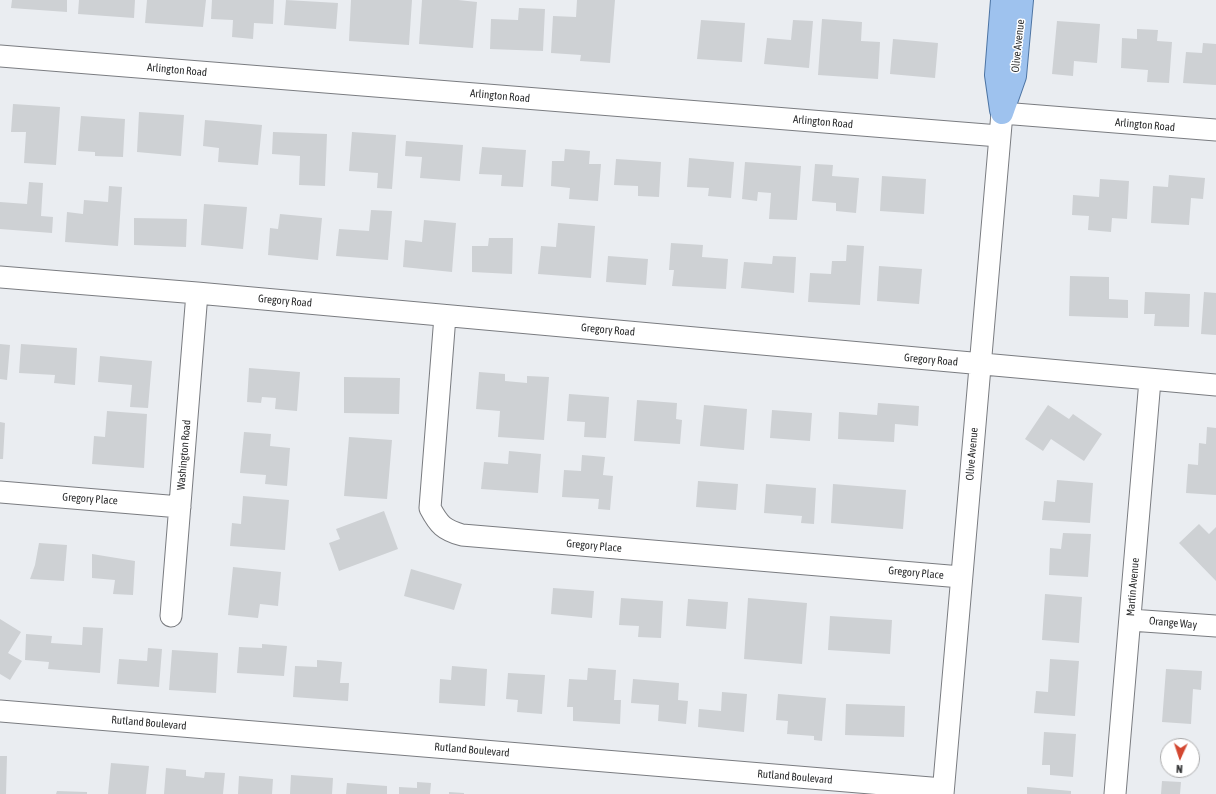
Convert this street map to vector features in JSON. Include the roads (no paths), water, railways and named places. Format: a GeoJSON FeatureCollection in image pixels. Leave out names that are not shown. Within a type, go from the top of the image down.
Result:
{"type":"FeatureCollection","features":[{"type":"Feature","properties":{"kind":"main road","name":"Olive Avenue"},"geometry":{"type":"LineString","coordinates":[[1002,0],[1008,55],[1015,76],[1002,113]]}},
{"type":"Feature","properties":{"kind":"main road","name":"Olive Avenue"},"geometry":{"type":"LineString","coordinates":[[1008,55],[1022,0]]}},
{"type":"Feature","properties":{"kind":"street","name":"Arlington Road"},"geometry":{"type":"LineString","coordinates":[[0,56],[1000,136]]}},
{"type":"Feature","properties":{"kind":"street","name":"Arlington Road"},"geometry":{"type":"LineString","coordinates":[[1002,113],[1216,130]]}},
{"type":"Feature","properties":{"kind":"street","name":"Olive Avenue"},"geometry":{"type":"LineString","coordinates":[[943,791],[1002,113]]}},
{"type":"Feature","properties":{"kind":"street","name":"Gregory Road"},"geometry":{"type":"LineString","coordinates":[[0,277],[197,293],[1216,385]]}},
{"type":"Feature","properties":{"kind":"street","name":"Washington Road"},"geometry":{"type":"LineString","coordinates":[[171,616],[197,293]]}},
{"type":"Feature","properties":{"kind":"street","name":"Gregory Place"},"geometry":{"type":"LineString","coordinates":[[445,316],[430,508],[437,521],[448,531],[462,535],[961,577]]}},
{"type":"Feature","properties":{"kind":"street","name":"Martin Avenue"},"geometry":{"type":"LineString","coordinates":[[1115,794],[1150,380]]}},
{"type":"Feature","properties":{"kind":"street","name":"Gregory Place"},"geometry":{"type":"LineString","coordinates":[[0,492],[180,507]]}},
{"type":"Feature","properties":{"kind":"street","name":"Orange Way"},"geometry":{"type":"LineString","coordinates":[[1130,620],[1216,626]]}},
{"type":"Feature","properties":{"kind":"street","name":"Rutland Boulevard"},"geometry":{"type":"LineString","coordinates":[[0,711],[943,791]]}}]}
